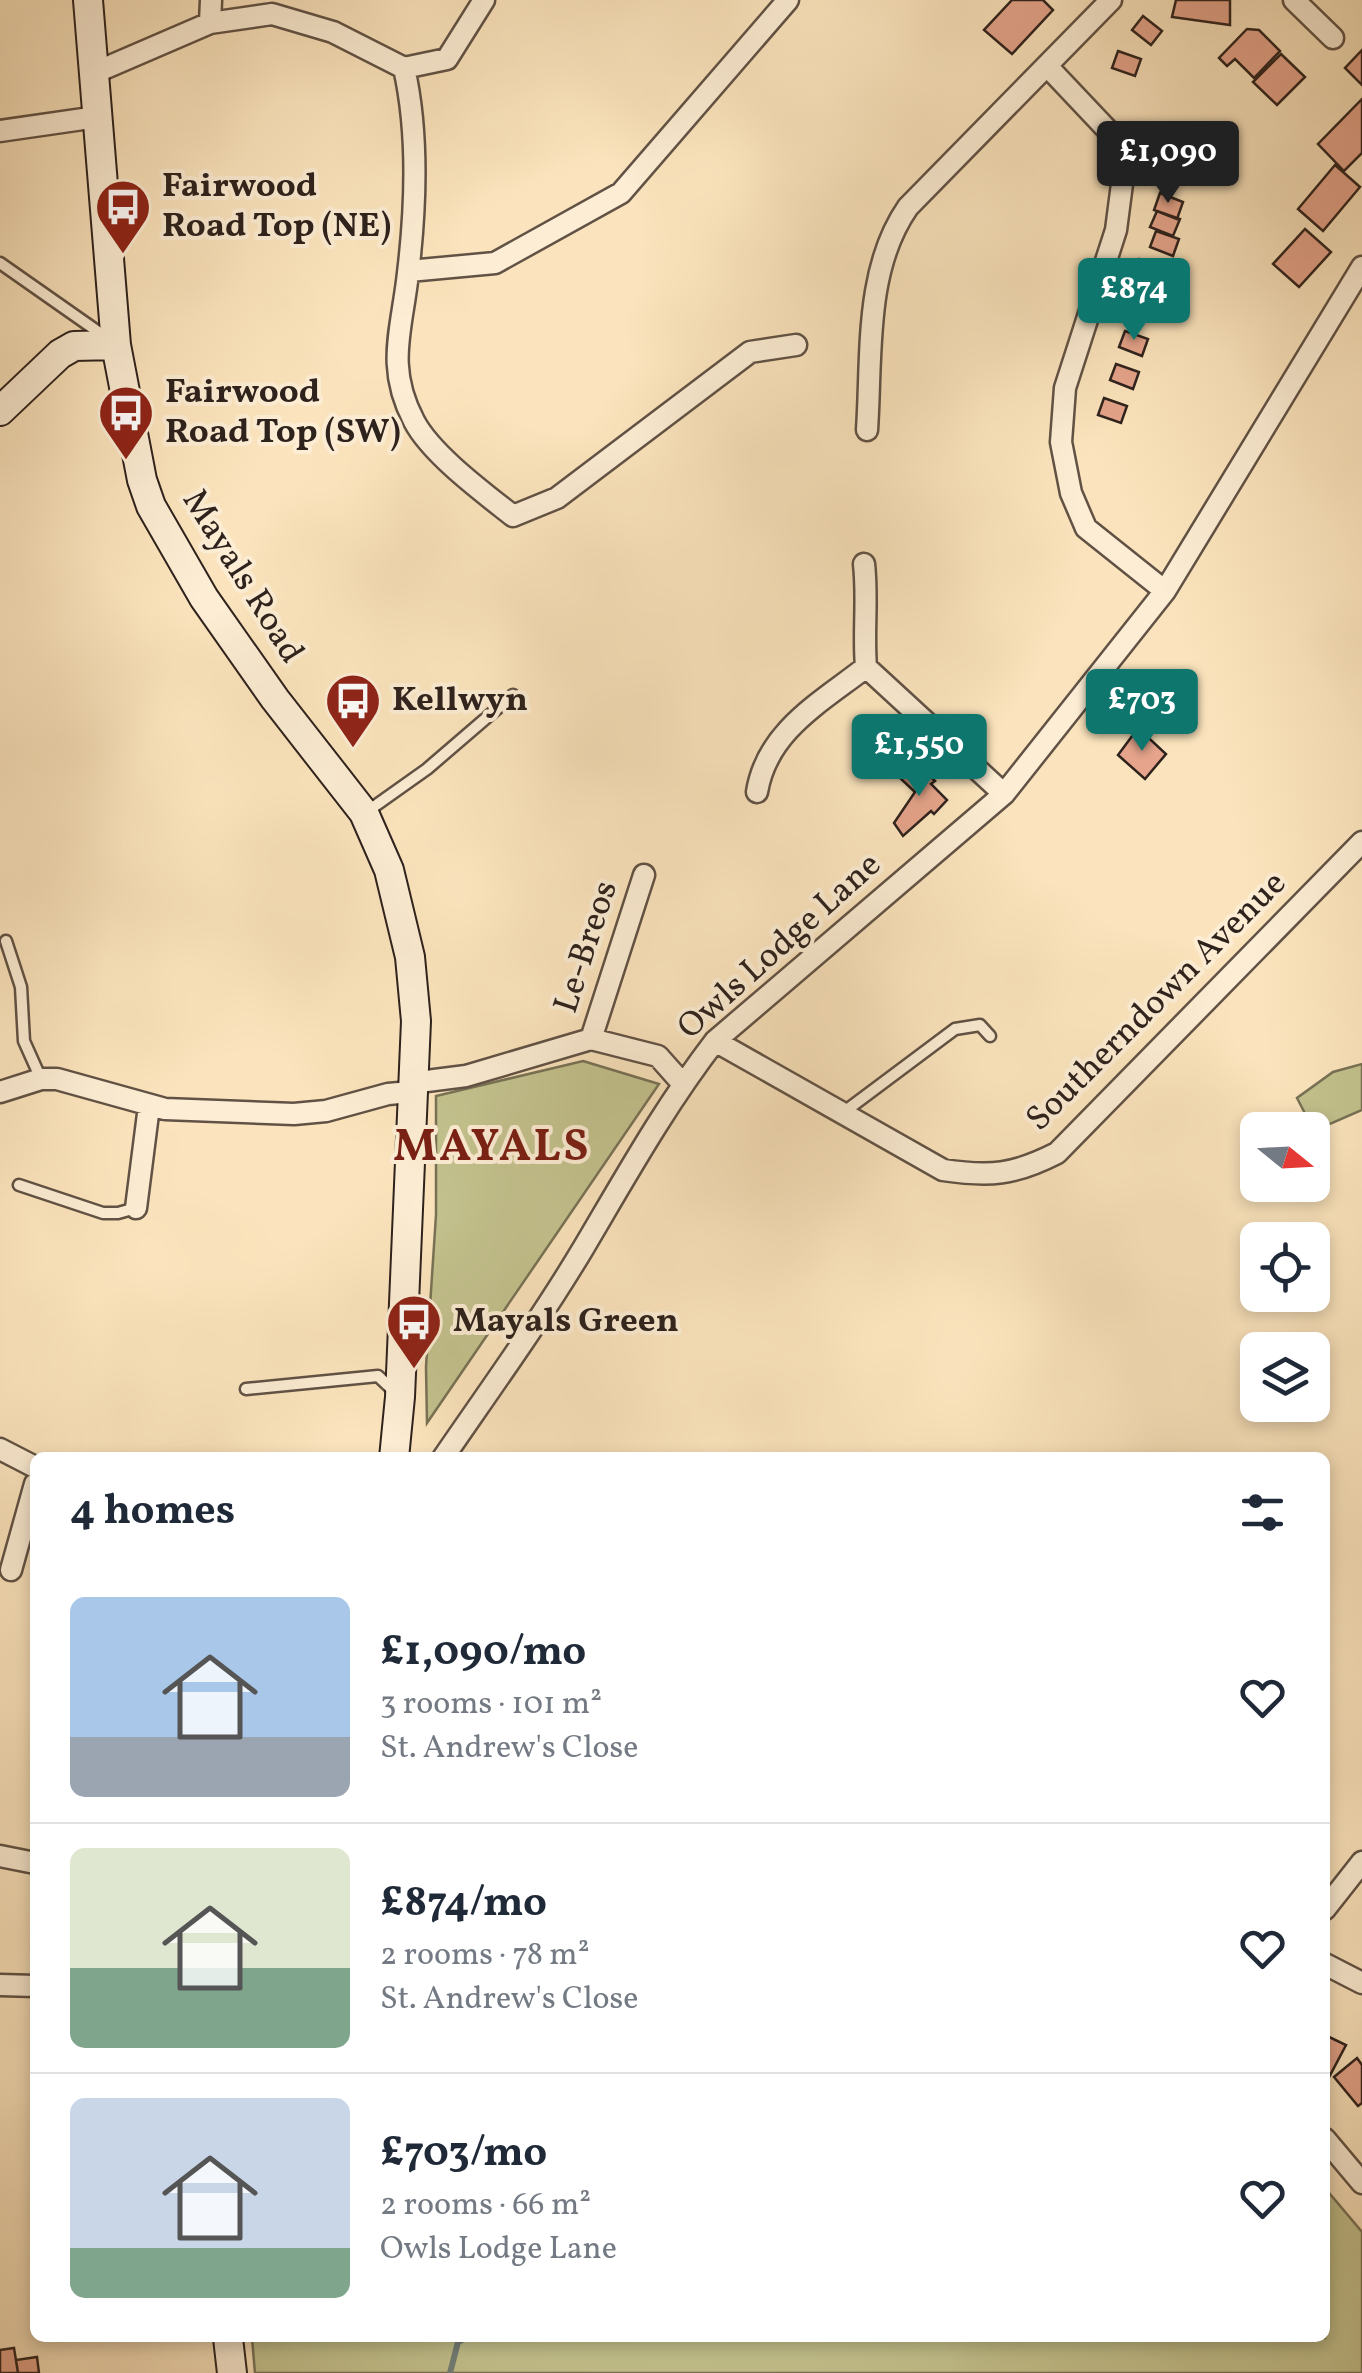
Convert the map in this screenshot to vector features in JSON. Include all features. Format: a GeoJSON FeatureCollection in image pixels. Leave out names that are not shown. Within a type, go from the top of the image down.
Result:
{"type":"FeatureCollection","features":[{"type":"Feature","properties":{"kind":"main road","name":"Mayals Road"},"geometry":{"type":"LineString","coordinates":[[88,0],[116,344],[142,480],[151,506],[214,612],[364,814],[388,870],[410,958],[416,1021],[395,1452]]}},
{"type":"Feature","properties":{"kind":"main road"},"geometry":{"type":"LineString","coordinates":[[0,411],[60,354],[74,346],[116,344]]}},
{"type":"Feature","properties":{"kind":"main road"},"geometry":{"type":"LineString","coordinates":[[228,2342],[232,2373]]}},
{"type":"Feature","properties":{"kind":"street"},"geometry":{"type":"LineString","coordinates":[[210,23],[212,0]]}},
{"type":"Feature","properties":{"kind":"street"},"geometry":{"type":"LineString","coordinates":[[94,73],[210,23],[272,14],[333,32],[404,68],[447,60],[484,0]]}},
{"type":"Feature","properties":{"kind":"street"},"geometry":{"type":"LineString","coordinates":[[409,271],[495,263],[621,193],[788,0]]}},
{"type":"Feature","properties":{"kind":"street"},"geometry":{"type":"LineString","coordinates":[[866,430],[876,288],[882,254],[892,230],[908,206],[1111,0]]}},
{"type":"Feature","properties":{"kind":"street"},"geometry":{"type":"LineString","coordinates":[[1294,0],[1334,38]]}},
{"type":"Feature","properties":{"kind":"street"},"geometry":{"type":"LineString","coordinates":[[1048,67],[1117,140],[1122,184],[1116,230],[1065,388],[1061,442],[1071,493],[1086,528],[1165,591]]}},
{"type":"Feature","properties":{"kind":"street"},"geometry":{"type":"LineString","coordinates":[[404,68],[413,110],[409,271],[395,360],[415,423],[462,476],[513,516],[557,498],[750,352],[796,345]]}},
{"type":"Feature","properties":{"kind":"street"},"geometry":{"type":"LineString","coordinates":[[0,131],[97,117]]}},
{"type":"Feature","properties":{"kind":"street","name":"Owls Lodge Lane"},"geometry":{"type":"LineString","coordinates":[[447,1452],[583,1250],[632,1161],[715,1040],[1004,794],[1165,591],[1362,267]]}},
{"type":"Feature","properties":{"kind":"street"},"geometry":{"type":"LineString","coordinates":[[864,564],[867,592],[862,629],[866,668],[1004,794]]}},
{"type":"Feature","properties":{"kind":"street"},"geometry":{"type":"LineString","coordinates":[[757,792],[764,763],[784,732],[866,668]]}},
{"type":"Feature","properties":{"kind":"street","name":"Southerndown Avenue"},"geometry":{"type":"LineString","coordinates":[[715,1040],[943,1170],[984,1176],[1025,1170],[1057,1154],[1362,842]]}},
{"type":"Feature","properties":{"kind":"street","name":"Le-Breos"},"geometry":{"type":"LineString","coordinates":[[591,1038],[644,875]]}},
{"type":"Feature","properties":{"kind":"street"},"geometry":{"type":"LineString","coordinates":[[0,1092],[41,1079],[57,1079],[149,1106],[294,1114],[326,1111],[466,1076],[591,1038],[658,1056],[682,1084]]}},
{"type":"Feature","properties":{"kind":"street"},"geometry":{"type":"LineString","coordinates":[[136,1208],[149,1106]]}},
{"type":"Feature","properties":{"kind":"street"},"geometry":{"type":"LineString","coordinates":[[0,1450],[30,1465]]}},
{"type":"Feature","properties":{"kind":"street"},"geometry":{"type":"LineString","coordinates":[[12,1570],[29,1533]]}},
{"type":"Feature","properties":{"kind":"street"},"geometry":{"type":"LineString","coordinates":[[0,1856],[30,1862]]}},
{"type":"Feature","properties":{"kind":"street"},"geometry":{"type":"LineString","coordinates":[[1330,1903],[1362,1862]]}},
{"type":"Feature","properties":{"kind":"street"},"geometry":{"type":"LineString","coordinates":[[1330,1967],[1362,1983]]}},
{"type":"Feature","properties":{"kind":"street"},"geometry":{"type":"LineString","coordinates":[[0,1985],[30,1986]]}},
{"type":"Feature","properties":{"kind":"street"},"geometry":{"type":"LineString","coordinates":[[1330,2145],[1362,2183]]}},
{"type":"Feature","properties":{"kind":"lane"},"geometry":{"type":"LineString","coordinates":[[0,263],[116,344]]}},
{"type":"Feature","properties":{"kind":"lane"},"geometry":{"type":"LineString","coordinates":[[364,814],[427,769],[513,695]]}},
{"type":"Feature","properties":{"kind":"lane"},"geometry":{"type":"LineString","coordinates":[[6,941],[20,987],[24,1040],[41,1079]]}},
{"type":"Feature","properties":{"kind":"lane"},"geometry":{"type":"LineString","coordinates":[[844,1112],[956,1029],[980,1025],[990,1036]]}},
{"type":"Feature","properties":{"kind":"lane"},"geometry":{"type":"LineString","coordinates":[[19,1185],[104,1213],[136,1208]]}},
{"type":"Feature","properties":{"kind":"lane"},"geometry":{"type":"LineString","coordinates":[[246,1389],[378,1376],[400,1397]]}},
{"type":"Feature","properties":{"kind":"shaded area"},"geometry":{"type":"Polygon","coordinates":[[[583,1061],[659,1084],[427,1423],[426,1367],[436,1215],[436,1096],[583,1061]]]}},
{"type":"Feature","properties":{"kind":"shaded area"},"geometry":{"type":"Polygon","coordinates":[[[1362,1064],[1362,1110],[1330,1124],[1330,1112],[1304,1112],[1297,1098],[1333,1072],[1362,1064]]]}},
{"type":"Feature","properties":{"kind":"shaded area"},"geometry":{"type":"Polygon","coordinates":[[[1330,2194],[1362,2232],[1362,2373],[255,2373],[252,2342],[1330,2342],[1330,2194]]]}},
{"type":"Feature","properties":{"kind":"building"},"geometry":{"type":"Polygon","coordinates":[[[1012,0],[1043,0],[1053,10],[1012,54],[984,30],[1012,0]]]}},
{"type":"Feature","properties":{"kind":"building"},"geometry":{"type":"Polygon","coordinates":[[[1176,0],[1230,0],[1230,25],[1172,17],[1176,0]]]}},
{"type":"Feature","properties":{"kind":"building"},"geometry":{"type":"Polygon","coordinates":[[[1143,16],[1162,31],[1151,45],[1132,30],[1143,16]]]}},
{"type":"Feature","properties":{"kind":"building"},"geometry":{"type":"Polygon","coordinates":[[[1247,29],[1259,30],[1280,51],[1254,78],[1235,59],[1227,66],[1219,58],[1247,29]]]}},
{"type":"Feature","properties":{"kind":"building"},"geometry":{"type":"Polygon","coordinates":[[[1362,50],[1362,85],[1345,68],[1362,50]]]}},
{"type":"Feature","properties":{"kind":"building"},"geometry":{"type":"Polygon","coordinates":[[[1118,51],[1141,59],[1135,76],[1112,68],[1118,51]]]}},
{"type":"Feature","properties":{"kind":"building"},"geometry":{"type":"Polygon","coordinates":[[[1281,54],[1305,77],[1277,105],[1253,82],[1281,54]]]}},
{"type":"Feature","properties":{"kind":"building"},"geometry":{"type":"Polygon","coordinates":[[[1362,99],[1362,153],[1344,171],[1318,144],[1362,99]]]}},
{"type":"Feature","properties":{"kind":"building"},"geometry":{"type":"Polygon","coordinates":[[[1165,159],[1189,167],[1182,184],[1159,175],[1165,159]]]}},
{"type":"Feature","properties":{"kind":"building"},"geometry":{"type":"Polygon","coordinates":[[[1335,165],[1360,187],[1323,231],[1298,209],[1335,165]]]}},
{"type":"Feature","properties":{"kind":"building"},"geometry":{"type":"Polygon","coordinates":[[[1160,193],[1183,202],[1177,219],[1154,210],[1160,193]]]}},
{"type":"Feature","properties":{"kind":"building"},"geometry":{"type":"Polygon","coordinates":[[[1157,211],[1180,219],[1173,236],[1150,227],[1157,211]]]}},
{"type":"Feature","properties":{"kind":"building"},"geometry":{"type":"Polygon","coordinates":[[[1305,229],[1331,252],[1299,287],[1273,264],[1305,229]]]}},
{"type":"Feature","properties":{"kind":"building"},"geometry":{"type":"Polygon","coordinates":[[[1156,231],[1179,239],[1173,256],[1150,247],[1156,231]]]}},
{"type":"Feature","properties":{"kind":"building"},"geometry":{"type":"Polygon","coordinates":[[[1139,259],[1163,267],[1156,284],[1133,275],[1139,259]]]}},
{"type":"Feature","properties":{"kind":"building"},"geometry":{"type":"Polygon","coordinates":[[[1133,295],[1156,304],[1150,320],[1127,312],[1133,295]]]}},
{"type":"Feature","properties":{"kind":"building"},"geometry":{"type":"Polygon","coordinates":[[[1125,331],[1148,339],[1142,356],[1119,347],[1125,331]]]}},
{"type":"Feature","properties":{"kind":"building"},"geometry":{"type":"Polygon","coordinates":[[[1116,364],[1139,372],[1133,389],[1110,380],[1116,364]]]}},
{"type":"Feature","properties":{"kind":"building"},"geometry":{"type":"Polygon","coordinates":[[[1104,398],[1127,406],[1121,423],[1098,415],[1104,398]]]}},
{"type":"Feature","properties":{"kind":"building"},"geometry":{"type":"Polygon","coordinates":[[[1138,728],[1166,754],[1145,779],[1118,755],[1138,728]]]}},
{"type":"Feature","properties":{"kind":"building"},"geometry":{"type":"Polygon","coordinates":[[[916,763],[935,781],[931,784],[947,800],[903,836],[894,823],[915,792],[901,779],[916,763]]]}},
{"type":"Feature","properties":{"kind":"building"},"geometry":{"type":"Polygon","coordinates":[[[1330,2037],[1346,2045],[1330,2075],[1330,2037]]]}},
{"type":"Feature","properties":{"kind":"building"},"geometry":{"type":"Polygon","coordinates":[[[1357,2058],[1362,2065],[1362,2103],[1358,2106],[1334,2077],[1357,2058]]]}},
{"type":"Feature","properties":{"kind":"building"},"geometry":{"type":"Polygon","coordinates":[[[14,2348],[18,2373],[0,2373],[0,2350],[14,2348]]]}},
{"type":"Feature","properties":{"kind":"building"},"geometry":{"type":"Polygon","coordinates":[[[37,2357],[39,2373],[18,2373],[16,2360],[37,2357]]]}},
{"type":"Feature","properties":{"kind":"waterway"},"geometry":{"type":"LineString","coordinates":[[450,2373],[458,2342]]}},
{"type":"Feature","properties":{"kind":"place","name":"Fairwood Road Top (NE)"},"geometry":{"type":"Point","coordinates":[123,256]}},
{"type":"Feature","properties":{"kind":"place","name":"Fairwood Road Top (SW)"},"geometry":{"type":"Point","coordinates":[126,462]}},
{"type":"Feature","properties":{"kind":"place","name":"Kellwyn"},"geometry":{"type":"Point","coordinates":[353,750]}},
{"type":"Feature","properties":{"kind":"place","name":"Mayals Green"},"geometry":{"type":"Point","coordinates":[414,1371]}},
{"type":"Feature","properties":{"kind":"district","name":"MAYALS"},"geometry":{"type":"Point","coordinates":[492,1148]}}]}
